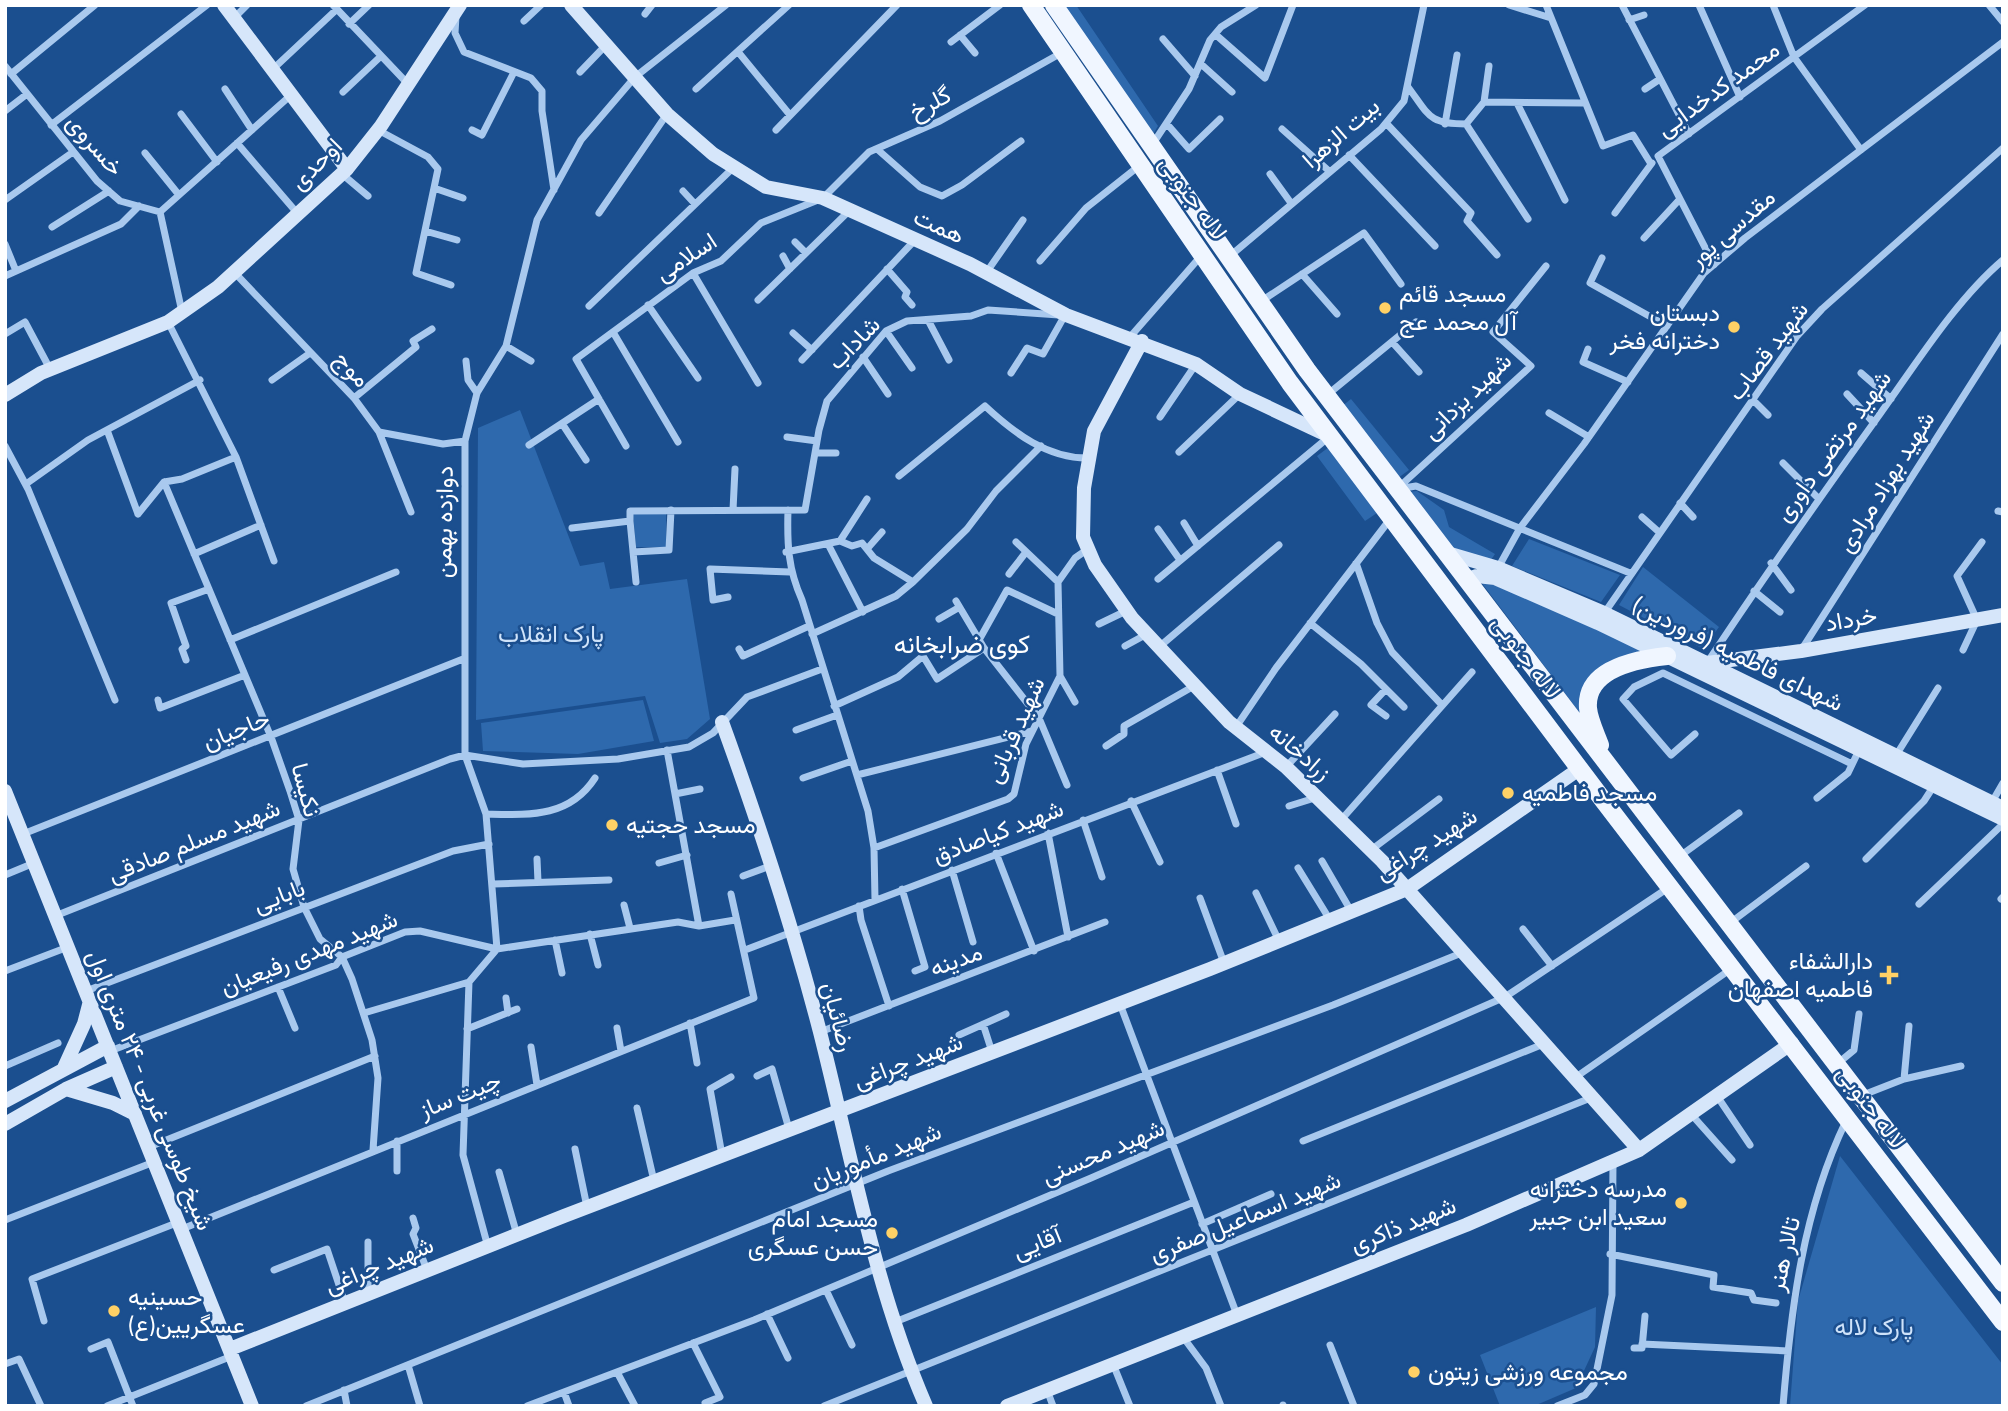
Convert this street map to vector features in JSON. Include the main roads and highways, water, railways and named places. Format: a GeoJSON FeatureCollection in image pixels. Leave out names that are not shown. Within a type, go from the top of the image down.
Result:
{"type":"FeatureCollection","features":[{"type":"Feature","properties":{"kind":"main road","name":"لاله جنوبی"},"geometry":{"type":"LineString","coordinates":[[1031,5],[1140,166],[1330,436],[1579,769],[2003,1322]]}},
{"type":"Feature","properties":{"kind":"main road","name":"لاله جنوبی"},"geometry":{"type":"LineString","coordinates":[[1054,5],[1106,76],[1228,258],[1326,396],[1564,704],[2003,1283]]}},
{"type":"Feature","properties":{"kind":"main road"},"geometry":{"type":"LineString","coordinates":[[1083,80],[1101,90],[1106,86],[1106,76]]}},
{"type":"Feature","properties":{"kind":"main road"},"geometry":{"type":"LineString","coordinates":[[1121,138],[1124,128],[1129,126],[1150,143]]}},
{"type":"Feature","properties":{"kind":"main road"},"geometry":{"type":"LineString","coordinates":[[1604,758],[1588,707],[1592,695],[1606,673],[1633,660],[1667,656]]}},
{"type":"Feature","properties":{"kind":"main road"},"geometry":{"type":"LineString","coordinates":[[1543,720],[1564,704],[1592,695]]}},
{"type":"Feature","properties":{"kind":"main road"},"geometry":{"type":"LineString","coordinates":[[1914,1204],[1931,1215],[2003,1311]]}},
{"type":"Feature","properties":{"kind":"place","name":"مسجد قائم آل محمد عج"},"geometry":{"type":"Point","coordinates":[1385,308]}},
{"type":"Feature","properties":{"kind":"place","name":"دبستان دخترانه فخر"},"geometry":{"type":"Point","coordinates":[1734,327]}},
{"type":"Feature","properties":{"kind":"place","name":"مسجد فاطمیه"},"geometry":{"type":"Point","coordinates":[1508,793]}},
{"type":"Feature","properties":{"kind":"place","name":"مسجد حجتیه"},"geometry":{"type":"Point","coordinates":[612,825]}},
{"type":"Feature","properties":{"kind":"place","name":"دارالشفاء فاطمیه اصفهان"},"geometry":{"type":"Point","coordinates":[1889,975]}},
{"type":"Feature","properties":{"kind":"place","name":"مدرسه دخترانه سعید ابن جبیر"},"geometry":{"type":"Point","coordinates":[1681,1203]}},
{"type":"Feature","properties":{"kind":"place","name":"مسجد امام حسن عسگری"},"geometry":{"type":"Point","coordinates":[892,1233]}},
{"type":"Feature","properties":{"kind":"place","name":"حسینیه عسگریین(ع)"},"geometry":{"type":"Point","coordinates":[114,1311]}},
{"type":"Feature","properties":{"kind":"place","name":"مجموعه ورزشی زیتون"},"geometry":{"type":"Point","coordinates":[1414,1372]}},
{"type":"Feature","properties":{"kind":"district","name":"کوی ضرابخانه"},"geometry":{"type":"Point","coordinates":[962,644]}},
{"type":"Feature","properties":{"kind":"park label","name":"پارک انقلاب"},"geometry":{"type":"Point","coordinates":[551,634]}},
{"type":"Feature","properties":{"kind":"park label","name":"پارک لاله"},"geometry":{"type":"Point","coordinates":[1874,1327]}}]}
